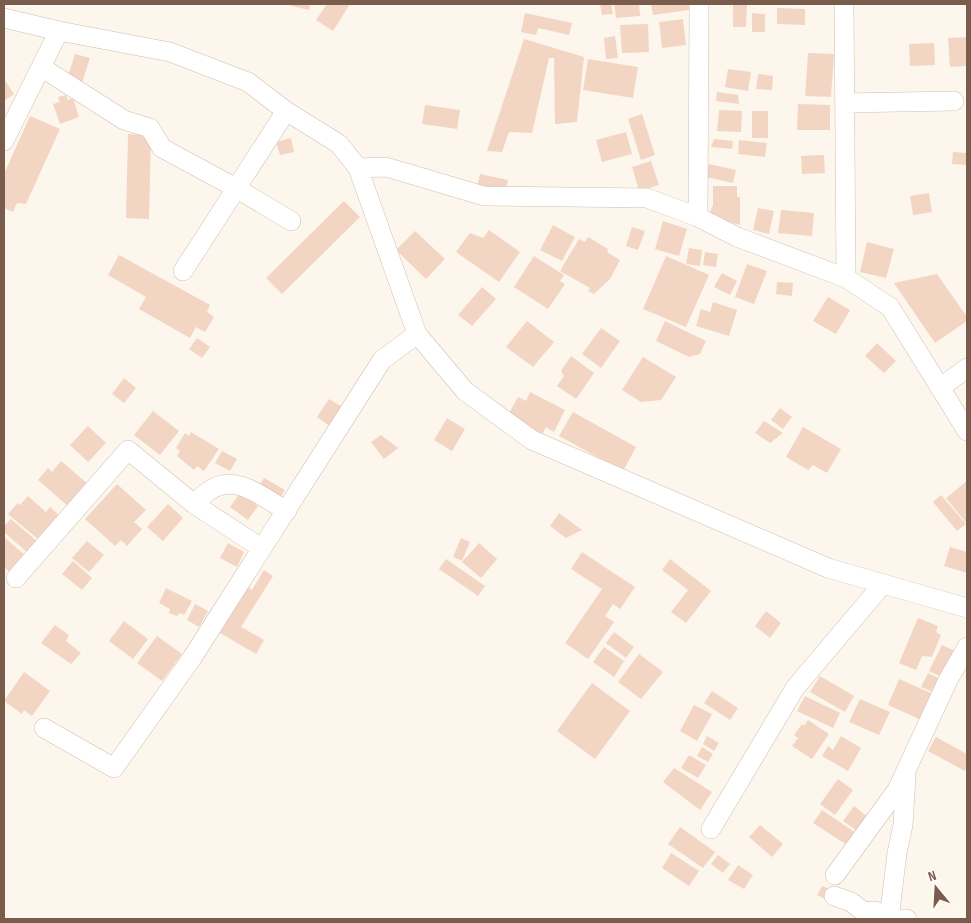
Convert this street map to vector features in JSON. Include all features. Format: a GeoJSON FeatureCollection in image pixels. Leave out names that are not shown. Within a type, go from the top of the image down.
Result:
{"type":"FeatureCollection","features":[{"type":"Feature","properties":{"kind":"street"},"geometry":{"type":"LineString","coordinates":[[698,217],[700,4]]}},
{"type":"Feature","properties":{"kind":"street"},"geometry":{"type":"LineString","coordinates":[[844,4],[846,278]]}},
{"type":"Feature","properties":{"kind":"street"},"geometry":{"type":"LineString","coordinates":[[4,18],[59,31],[170,52],[248,82],[286,111],[339,144],[358,168],[417,334],[465,391],[532,440],[828,568],[967,608]]}},
{"type":"Feature","properties":{"kind":"street"},"geometry":{"type":"LineString","coordinates":[[4,141],[59,31]]}},
{"type":"Feature","properties":{"kind":"street"},"geometry":{"type":"LineString","coordinates":[[41,67],[124,120],[150,128],[162,148],[236,188],[291,222]]}},
{"type":"Feature","properties":{"kind":"street"},"geometry":{"type":"LineString","coordinates":[[845,103],[954,101]]}},
{"type":"Feature","properties":{"kind":"street"},"geometry":{"type":"LineString","coordinates":[[183,271],[286,111]]}},
{"type":"Feature","properties":{"kind":"street"},"geometry":{"type":"LineString","coordinates":[[358,168],[386,166],[484,196],[647,198],[698,217],[737,237],[846,278],[890,307],[967,431]]}},
{"type":"Feature","properties":{"kind":"street"},"geometry":{"type":"LineString","coordinates":[[44,728],[114,768],[192,658],[261,548],[287,511],[361,390],[382,360],[417,334]]}},
{"type":"Feature","properties":{"kind":"street"},"geometry":{"type":"LineString","coordinates":[[940,388],[967,368]]}},
{"type":"Feature","properties":{"kind":"street"},"geometry":{"type":"LineString","coordinates":[[16,578],[128,450],[194,504],[261,548]]}},
{"type":"Feature","properties":{"kind":"street"},"geometry":{"type":"LineString","coordinates":[[194,504],[210,490],[228,483],[242,485],[287,511]]}},
{"type":"Feature","properties":{"kind":"street"},"geometry":{"type":"LineString","coordinates":[[710,829],[796,688],[883,584]]}},
{"type":"Feature","properties":{"kind":"street"},"geometry":{"type":"LineString","coordinates":[[835,875],[897,790],[948,680],[967,647]]}},
{"type":"Feature","properties":{"kind":"street"},"geometry":{"type":"LineString","coordinates":[[834,896],[851,902],[864,912],[875,911],[895,919],[897,854],[903,825],[907,768]]}},
{"type":"Feature","properties":{"kind":"building"},"geometry":{"type":"Polygon","coordinates":[[[284,4],[310,4],[309,10],[284,4]]]}},
{"type":"Feature","properties":{"kind":"building"},"geometry":{"type":"Polygon","coordinates":[[[327,4],[350,4],[333,31],[316,20],[327,4]]]}},
{"type":"Feature","properties":{"kind":"building"},"geometry":{"type":"Polygon","coordinates":[[[600,4],[611,4],[613,14],[602,15],[600,4]]]}},
{"type":"Feature","properties":{"kind":"building"},"geometry":{"type":"Polygon","coordinates":[[[614,4],[639,4],[640,16],[616,18],[614,4]]]}},
{"type":"Feature","properties":{"kind":"building"},"geometry":{"type":"Polygon","coordinates":[[[651,4],[689,4],[689,10],[653,15],[651,4]]]}},
{"type":"Feature","properties":{"kind":"building"},"geometry":{"type":"Polygon","coordinates":[[[733,5],[747,5],[746,27],[733,27],[733,5]]]}},
{"type":"Feature","properties":{"kind":"building"},"geometry":{"type":"Polygon","coordinates":[[[777,8],[805,9],[805,25],[777,24],[777,8]]]}},
{"type":"Feature","properties":{"kind":"building"},"geometry":{"type":"Polygon","coordinates":[[[525,13],[572,23],[569,35],[538,28],[536,35],[521,32],[525,13]]]}},
{"type":"Feature","properties":{"kind":"building"},"geometry":{"type":"Polygon","coordinates":[[[752,13],[765,14],[765,32],[752,32],[752,13]]]}},
{"type":"Feature","properties":{"kind":"building"},"geometry":{"type":"Polygon","coordinates":[[[683,19],[686,45],[662,48],[659,22],[683,19]]]}},
{"type":"Feature","properties":{"kind":"building"},"geometry":{"type":"Polygon","coordinates":[[[648,24],[649,52],[622,53],[620,25],[648,24]]]}},
{"type":"Feature","properties":{"kind":"building"},"geometry":{"type":"Polygon","coordinates":[[[615,36],[618,58],[606,59],[604,38],[615,36]]]}},
{"type":"Feature","properties":{"kind":"building"},"geometry":{"type":"Polygon","coordinates":[[[967,37],[967,66],[950,67],[948,38],[967,37]]]}},
{"type":"Feature","properties":{"kind":"building"},"geometry":{"type":"Polygon","coordinates":[[[524,39],[584,57],[577,122],[555,124],[554,58],[549,58],[532,133],[509,132],[502,152],[487,151],[524,39]]]}},
{"type":"Feature","properties":{"kind":"building"},"geometry":{"type":"Polygon","coordinates":[[[934,43],[935,65],[910,66],[909,44],[934,43]]]}},
{"type":"Feature","properties":{"kind":"building"},"geometry":{"type":"Polygon","coordinates":[[[808,53],[834,54],[831,97],[805,96],[808,53]]]}},
{"type":"Feature","properties":{"kind":"building"},"geometry":{"type":"Polygon","coordinates":[[[75,54],[90,58],[82,83],[67,79],[75,54]]]}},
{"type":"Feature","properties":{"kind":"building"},"geometry":{"type":"Polygon","coordinates":[[[588,59],[638,67],[633,98],[583,90],[588,59]]]}},
{"type":"Feature","properties":{"kind":"building"},"geometry":{"type":"Polygon","coordinates":[[[728,69],[751,72],[748,91],[725,87],[728,69]]]}},
{"type":"Feature","properties":{"kind":"building"},"geometry":{"type":"Polygon","coordinates":[[[758,74],[773,76],[772,90],[756,89],[758,74]]]}},
{"type":"Feature","properties":{"kind":"building"},"geometry":{"type":"Polygon","coordinates":[[[4,79],[14,94],[4,101],[4,79]]]}},
{"type":"Feature","properties":{"kind":"building"},"geometry":{"type":"Polygon","coordinates":[[[717,92],[738,95],[739,104],[716,101],[717,92]]]}},
{"type":"Feature","properties":{"kind":"building"},"geometry":{"type":"Polygon","coordinates":[[[66,95],[68,100],[73,98],[79,117],[60,124],[53,104],[60,102],[58,97],[66,95]]]}},
{"type":"Feature","properties":{"kind":"building"},"geometry":{"type":"Polygon","coordinates":[[[798,104],[830,105],[830,130],[797,130],[798,104]]]}},
{"type":"Feature","properties":{"kind":"building"},"geometry":{"type":"Polygon","coordinates":[[[425,105],[460,110],[457,129],[422,124],[425,105]]]}},
{"type":"Feature","properties":{"kind":"building"},"geometry":{"type":"Polygon","coordinates":[[[719,110],[742,111],[741,132],[717,131],[719,110]]]}},
{"type":"Feature","properties":{"kind":"building"},"geometry":{"type":"Polygon","coordinates":[[[752,111],[768,111],[768,138],[752,138],[752,111]]]}},
{"type":"Feature","properties":{"kind":"building"},"geometry":{"type":"Polygon","coordinates":[[[642,114],[655,155],[641,160],[628,119],[642,114]]]}},
{"type":"Feature","properties":{"kind":"building"},"geometry":{"type":"Polygon","coordinates":[[[30,116],[60,129],[26,204],[17,203],[13,212],[4,208],[4,174],[30,116]]]}},
{"type":"Feature","properties":{"kind":"building"},"geometry":{"type":"Polygon","coordinates":[[[626,132],[632,154],[602,162],[596,140],[626,132]]]}},
{"type":"Feature","properties":{"kind":"building"},"geometry":{"type":"Polygon","coordinates":[[[128,134],[151,135],[149,219],[126,218],[128,134]]]}},
{"type":"Feature","properties":{"kind":"building"},"geometry":{"type":"Polygon","coordinates":[[[291,138],[294,152],[280,155],[276,142],[291,138]]]}},
{"type":"Feature","properties":{"kind":"building"},"geometry":{"type":"Polygon","coordinates":[[[714,139],[733,141],[732,149],[711,147],[714,139]]]}},
{"type":"Feature","properties":{"kind":"building"},"geometry":{"type":"Polygon","coordinates":[[[739,140],[767,143],[765,157],[738,154],[739,140]]]}},
{"type":"Feature","properties":{"kind":"building"},"geometry":{"type":"Polygon","coordinates":[[[953,152],[967,153],[967,165],[952,164],[953,152]]]}},
{"type":"Feature","properties":{"kind":"building"},"geometry":{"type":"Polygon","coordinates":[[[824,155],[825,173],[802,174],[801,156],[824,155]]]}},
{"type":"Feature","properties":{"kind":"building"},"geometry":{"type":"Polygon","coordinates":[[[651,161],[659,185],[639,191],[632,167],[651,161]]]}},
{"type":"Feature","properties":{"kind":"building"},"geometry":{"type":"Polygon","coordinates":[[[709,164],[736,170],[733,183],[706,177],[709,164]]]}},
{"type":"Feature","properties":{"kind":"building"},"geometry":{"type":"Polygon","coordinates":[[[480,174],[508,180],[505,194],[477,187],[480,174]]]}},
{"type":"Feature","properties":{"kind":"building"},"geometry":{"type":"Polygon","coordinates":[[[713,186],[737,186],[737,197],[740,197],[740,225],[711,217],[713,186]]]}},
{"type":"Feature","properties":{"kind":"building"},"geometry":{"type":"Polygon","coordinates":[[[929,193],[932,212],[913,215],[910,196],[929,193]]]}},
{"type":"Feature","properties":{"kind":"building"},"geometry":{"type":"Polygon","coordinates":[[[344,201],[360,217],[282,294],[266,278],[344,201]]]}},
{"type":"Feature","properties":{"kind":"building"},"geometry":{"type":"Polygon","coordinates":[[[758,208],[774,211],[769,234],[753,230],[758,208]]]}},
{"type":"Feature","properties":{"kind":"building"},"geometry":{"type":"Polygon","coordinates":[[[781,210],[814,213],[812,236],[778,233],[781,210]]]}},
{"type":"Feature","properties":{"kind":"building"},"geometry":{"type":"Polygon","coordinates":[[[663,221],[687,229],[679,256],[655,249],[663,221]]]}},
{"type":"Feature","properties":{"kind":"building"},"geometry":{"type":"Polygon","coordinates":[[[553,225],[575,237],[562,261],[540,250],[553,225]]]}},
{"type":"Feature","properties":{"kind":"building"},"geometry":{"type":"Polygon","coordinates":[[[632,227],[645,231],[638,250],[626,246],[632,227]]]}},
{"type":"Feature","properties":{"kind":"building"},"geometry":{"type":"Polygon","coordinates":[[[489,230],[520,252],[499,282],[456,252],[470,233],[483,238],[489,230]]]}},
{"type":"Feature","properties":{"kind":"building"},"geometry":{"type":"Polygon","coordinates":[[[415,231],[445,259],[426,279],[396,250],[415,231]]]}},
{"type":"Feature","properties":{"kind":"building"},"geometry":{"type":"Polygon","coordinates":[[[588,237],[608,249],[607,252],[620,260],[610,279],[594,294],[588,291],[590,288],[560,271],[579,239],[585,242],[588,237]]]}},
{"type":"Feature","properties":{"kind":"building"},"geometry":{"type":"Polygon","coordinates":[[[867,242],[894,249],[886,278],[860,272],[867,242]]]}},
{"type":"Feature","properties":{"kind":"building"},"geometry":{"type":"Polygon","coordinates":[[[689,248],[702,250],[700,266],[686,264],[689,248]]]}},
{"type":"Feature","properties":{"kind":"building"},"geometry":{"type":"Polygon","coordinates":[[[705,252],[718,254],[716,267],[703,265],[705,252]]]}},
{"type":"Feature","properties":{"kind":"building"},"geometry":{"type":"Polygon","coordinates":[[[119,255],[210,305],[207,312],[214,317],[205,332],[196,327],[190,338],[139,309],[146,297],[108,275],[119,255]]]}},
{"type":"Feature","properties":{"kind":"building"},"geometry":{"type":"Polygon","coordinates":[[[534,256],[564,275],[560,281],[565,284],[548,309],[514,287],[534,256]]]}},
{"type":"Feature","properties":{"kind":"building"},"geometry":{"type":"Polygon","coordinates":[[[666,256],[709,275],[686,327],[643,309],[666,256]]]}},
{"type":"Feature","properties":{"kind":"building"},"geometry":{"type":"Polygon","coordinates":[[[747,264],[767,271],[754,304],[735,297],[747,264]]]}},
{"type":"Feature","properties":{"kind":"building"},"geometry":{"type":"Polygon","coordinates":[[[722,273],[737,281],[730,295],[714,287],[722,273]]]}},
{"type":"Feature","properties":{"kind":"building"},"geometry":{"type":"Polygon","coordinates":[[[937,274],[967,317],[967,321],[935,343],[894,283],[937,274]]]}},
{"type":"Feature","properties":{"kind":"building"},"geometry":{"type":"Polygon","coordinates":[[[777,282],[793,283],[792,296],[776,294],[777,282]]]}},
{"type":"Feature","properties":{"kind":"building"},"geometry":{"type":"Polygon","coordinates":[[[482,287],[496,299],[472,326],[458,315],[482,287]]]}},
{"type":"Feature","properties":{"kind":"building"},"geometry":{"type":"Polygon","coordinates":[[[828,297],[850,310],[836,334],[813,321],[828,297]]]}},
{"type":"Feature","properties":{"kind":"building"},"geometry":{"type":"Polygon","coordinates":[[[713,302],[737,310],[729,336],[696,326],[701,309],[710,312],[713,302]]]}},
{"type":"Feature","properties":{"kind":"building"},"geometry":{"type":"Polygon","coordinates":[[[527,321],[554,342],[533,367],[506,347],[527,321]]]}},
{"type":"Feature","properties":{"kind":"building"},"geometry":{"type":"Polygon","coordinates":[[[665,321],[706,341],[700,354],[689,357],[656,341],[665,321]]]}},
{"type":"Feature","properties":{"kind":"building"},"geometry":{"type":"Polygon","coordinates":[[[601,328],[620,341],[601,368],[582,354],[601,328]]]}},
{"type":"Feature","properties":{"kind":"building"},"geometry":{"type":"Polygon","coordinates":[[[197,338],[210,347],[202,358],[189,349],[197,338]]]}},
{"type":"Feature","properties":{"kind":"building"},"geometry":{"type":"Polygon","coordinates":[[[877,343],[896,361],[884,373],[865,356],[877,343]]]}},
{"type":"Feature","properties":{"kind":"building"},"geometry":{"type":"Polygon","coordinates":[[[571,356],[594,373],[576,399],[557,386],[564,376],[561,371],[571,356]]]}},
{"type":"Feature","properties":{"kind":"building"},"geometry":{"type":"Polygon","coordinates":[[[643,357],[676,377],[661,400],[641,402],[622,390],[643,357]]]}},
{"type":"Feature","properties":{"kind":"building"},"geometry":{"type":"Polygon","coordinates":[[[124,378],[136,388],[124,403],[112,394],[124,378]]]}},
{"type":"Feature","properties":{"kind":"building"},"geometry":{"type":"Polygon","coordinates":[[[530,392],[565,410],[554,432],[546,427],[542,435],[507,417],[518,397],[526,401],[530,392]]]}},
{"type":"Feature","properties":{"kind":"building"},"geometry":{"type":"Polygon","coordinates":[[[329,399],[344,408],[331,427],[317,417],[329,399]]]}},
{"type":"Feature","properties":{"kind":"building"},"geometry":{"type":"Polygon","coordinates":[[[780,408],[792,417],[783,429],[771,420],[780,408]]]}},
{"type":"Feature","properties":{"kind":"building"},"geometry":{"type":"Polygon","coordinates":[[[153,411],[179,431],[160,455],[134,435],[153,411]]]}},
{"type":"Feature","properties":{"kind":"building"},"geometry":{"type":"Polygon","coordinates":[[[573,412],[636,447],[623,471],[559,436],[573,412]]]}},
{"type":"Feature","properties":{"kind":"building"},"geometry":{"type":"Polygon","coordinates":[[[447,418],[465,429],[452,451],[434,440],[447,418]]]}},
{"type":"Feature","properties":{"kind":"building"},"geometry":{"type":"Polygon","coordinates":[[[764,421],[783,433],[770,443],[755,433],[764,421]]]}},
{"type":"Feature","properties":{"kind":"building"},"geometry":{"type":"Polygon","coordinates":[[[88,426],[106,443],[88,462],[70,445],[88,426]]]}},
{"type":"Feature","properties":{"kind":"building"},"geometry":{"type":"Polygon","coordinates":[[[803,427],[841,449],[827,473],[813,465],[808,470],[786,457],[803,427]]]}},
{"type":"Feature","properties":{"kind":"building"},"geometry":{"type":"Polygon","coordinates":[[[191,432],[219,449],[204,471],[197,466],[194,470],[177,456],[180,451],[176,448],[185,433],[189,436],[191,432]]]}},
{"type":"Feature","properties":{"kind":"building"},"geometry":{"type":"Polygon","coordinates":[[[381,435],[398,448],[384,459],[371,442],[381,435]]]}},
{"type":"Feature","properties":{"kind":"building"},"geometry":{"type":"Polygon","coordinates":[[[222,451],[237,459],[230,471],[215,463],[222,451]]]}},
{"type":"Feature","properties":{"kind":"building"},"geometry":{"type":"Polygon","coordinates":[[[61,461],[89,485],[69,507],[38,480],[48,468],[52,472],[61,461]]]}},
{"type":"Feature","properties":{"kind":"building"},"geometry":{"type":"Polygon","coordinates":[[[264,478],[285,490],[280,498],[259,486],[264,478]]]}},
{"type":"Feature","properties":{"kind":"building"},"geometry":{"type":"Polygon","coordinates":[[[967,481],[967,524],[946,498],[967,481]]]}},
{"type":"Feature","properties":{"kind":"building"},"geometry":{"type":"Polygon","coordinates":[[[117,484],[146,510],[134,522],[142,529],[127,546],[121,540],[115,546],[85,519],[117,484]]]}},
{"type":"Feature","properties":{"kind":"building"},"geometry":{"type":"Polygon","coordinates":[[[240,493],[258,506],[248,520],[230,507],[240,493]]]}},
{"type":"Feature","properties":{"kind":"building"},"geometry":{"type":"Polygon","coordinates":[[[941,495],[966,524],[957,531],[933,502],[941,495]]]}},
{"type":"Feature","properties":{"kind":"building"},"geometry":{"type":"Polygon","coordinates":[[[28,496],[46,512],[50,507],[60,516],[39,540],[8,514],[28,496]]]}},
{"type":"Feature","properties":{"kind":"building"},"geometry":{"type":"Polygon","coordinates":[[[168,504],[183,518],[163,541],[147,527],[168,504]]]}},
{"type":"Feature","properties":{"kind":"building"},"geometry":{"type":"Polygon","coordinates":[[[559,513],[582,530],[566,538],[550,526],[559,513]]]}},
{"type":"Feature","properties":{"kind":"building"},"geometry":{"type":"Polygon","coordinates":[[[11,519],[39,543],[29,554],[4,532],[4,526],[11,519]]]}},
{"type":"Feature","properties":{"kind":"building"},"geometry":{"type":"Polygon","coordinates":[[[4,537],[27,557],[12,574],[4,567],[4,537]]]}},
{"type":"Feature","properties":{"kind":"building"},"geometry":{"type":"Polygon","coordinates":[[[461,538],[470,542],[462,561],[453,557],[461,538]]]}},
{"type":"Feature","properties":{"kind":"building"},"geometry":{"type":"Polygon","coordinates":[[[87,541],[104,555],[89,572],[72,558],[87,541]]]}},
{"type":"Feature","properties":{"kind":"building"},"geometry":{"type":"Polygon","coordinates":[[[228,543],[244,552],[237,567],[220,558],[228,543]]]}},
{"type":"Feature","properties":{"kind":"building"},"geometry":{"type":"Polygon","coordinates":[[[479,543],[497,559],[481,578],[462,562],[479,543]]]}},
{"type":"Feature","properties":{"kind":"building"},"geometry":{"type":"Polygon","coordinates":[[[950,547],[967,552],[967,573],[944,566],[950,547]]]}},
{"type":"Feature","properties":{"kind":"building"},"geometry":{"type":"Polygon","coordinates":[[[582,552],[635,587],[620,609],[613,604],[605,616],[614,622],[588,659],[565,643],[602,589],[571,569],[582,552]]]}},
{"type":"Feature","properties":{"kind":"building"},"geometry":{"type":"Polygon","coordinates":[[[446,559],[485,586],[478,596],[439,569],[446,559]]]}},
{"type":"Feature","properties":{"kind":"building"},"geometry":{"type":"Polygon","coordinates":[[[670,559],[711,591],[686,623],[671,612],[688,590],[662,570],[670,559]]]}},
{"type":"Feature","properties":{"kind":"building"},"geometry":{"type":"Polygon","coordinates":[[[73,561],[92,578],[82,590],[62,574],[73,561]]]}},
{"type":"Feature","properties":{"kind":"building"},"geometry":{"type":"Polygon","coordinates":[[[264,570],[273,576],[241,627],[264,640],[256,654],[220,633],[248,587],[252,590],[264,570]]]}},
{"type":"Feature","properties":{"kind":"building"},"geometry":{"type":"Polygon","coordinates":[[[166,588],[192,601],[184,615],[180,613],[177,616],[169,613],[170,609],[159,603],[166,588]]]}},
{"type":"Feature","properties":{"kind":"building"},"geometry":{"type":"Polygon","coordinates":[[[195,604],[208,611],[199,627],[187,620],[195,604]]]}},
{"type":"Feature","properties":{"kind":"building"},"geometry":{"type":"Polygon","coordinates":[[[766,611],[781,623],[770,638],[755,626],[766,611]]]}},
{"type":"Feature","properties":{"kind":"building"},"geometry":{"type":"Polygon","coordinates":[[[918,618],[938,626],[936,632],[941,635],[932,657],[922,656],[916,670],[899,663],[918,618]]]}},
{"type":"Feature","properties":{"kind":"building"},"geometry":{"type":"Polygon","coordinates":[[[124,621],[148,639],[133,659],[109,641],[124,621]]]}},
{"type":"Feature","properties":{"kind":"building"},"geometry":{"type":"Polygon","coordinates":[[[55,625],[69,635],[66,641],[81,653],[71,664],[41,643],[55,625]]]}},
{"type":"Feature","properties":{"kind":"building"},"geometry":{"type":"Polygon","coordinates":[[[614,632],[634,647],[626,658],[606,643],[614,632]]]}},
{"type":"Feature","properties":{"kind":"building"},"geometry":{"type":"Polygon","coordinates":[[[157,636],[182,654],[162,681],[137,663],[157,636]]]}},
{"type":"Feature","properties":{"kind":"building"},"geometry":{"type":"Polygon","coordinates":[[[942,645],[959,653],[946,679],[929,671],[942,645]]]}},
{"type":"Feature","properties":{"kind":"building"},"geometry":{"type":"Polygon","coordinates":[[[604,647],[624,661],[614,677],[593,662],[604,647]]]}},
{"type":"Feature","properties":{"kind":"building"},"geometry":{"type":"Polygon","coordinates":[[[639,654],[663,672],[641,699],[618,682],[639,654]]]}},
{"type":"Feature","properties":{"kind":"building"},"geometry":{"type":"Polygon","coordinates":[[[24,672],[50,691],[32,716],[24,710],[22,714],[4,701],[24,672]]]}},
{"type":"Feature","properties":{"kind":"building"},"geometry":{"type":"Polygon","coordinates":[[[928,673],[944,681],[938,694],[921,687],[928,673]]]}},
{"type":"Feature","properties":{"kind":"building"},"geometry":{"type":"Polygon","coordinates":[[[820,676],[854,696],[845,712],[810,692],[820,676]]]}},
{"type":"Feature","properties":{"kind":"building"},"geometry":{"type":"Polygon","coordinates":[[[899,679],[933,694],[921,720],[888,705],[899,679]]]}},
{"type":"Feature","properties":{"kind":"building"},"geometry":{"type":"Polygon","coordinates":[[[592,683],[630,711],[595,759],[557,731],[592,683]]]}},
{"type":"Feature","properties":{"kind":"building"},"geometry":{"type":"Polygon","coordinates":[[[712,691],[738,708],[730,720],[704,703],[712,691]]]}},
{"type":"Feature","properties":{"kind":"building"},"geometry":{"type":"Polygon","coordinates":[[[805,696],[840,713],[833,728],[797,711],[805,696]]]}},
{"type":"Feature","properties":{"kind":"building"},"geometry":{"type":"Polygon","coordinates":[[[860,699],[890,712],[879,735],[849,722],[860,699]]]}},
{"type":"Feature","properties":{"kind":"building"},"geometry":{"type":"Polygon","coordinates":[[[694,705],[712,714],[697,741],[680,731],[694,705]]]}},
{"type":"Feature","properties":{"kind":"building"},"geometry":{"type":"Polygon","coordinates":[[[808,720],[829,734],[812,759],[792,746],[798,738],[794,735],[802,724],[804,726],[808,720]]]}},
{"type":"Feature","properties":{"kind":"building"},"geometry":{"type":"Polygon","coordinates":[[[707,736],[719,743],[714,751],[703,744],[707,736]]]}},
{"type":"Feature","properties":{"kind":"building"},"geometry":{"type":"Polygon","coordinates":[[[841,736],[861,748],[848,771],[822,756],[828,746],[833,750],[841,736]]]}},
{"type":"Feature","properties":{"kind":"building"},"geometry":{"type":"Polygon","coordinates":[[[936,737],[967,754],[965,771],[928,751],[936,737]]]}},
{"type":"Feature","properties":{"kind":"building"},"geometry":{"type":"Polygon","coordinates":[[[702,747],[713,754],[708,762],[697,756],[702,747]]]}},
{"type":"Feature","properties":{"kind":"building"},"geometry":{"type":"Polygon","coordinates":[[[689,755],[706,765],[698,778],[681,768],[689,755]]]}},
{"type":"Feature","properties":{"kind":"building"},"geometry":{"type":"Polygon","coordinates":[[[674,768],[712,792],[700,810],[663,782],[674,768]]]}},
{"type":"Feature","properties":{"kind":"building"},"geometry":{"type":"Polygon","coordinates":[[[838,779],[853,790],[835,815],[820,804],[838,779]]]}},
{"type":"Feature","properties":{"kind":"building"},"geometry":{"type":"Polygon","coordinates":[[[854,806],[870,819],[860,833],[843,821],[854,806]]]}},
{"type":"Feature","properties":{"kind":"building"},"geometry":{"type":"Polygon","coordinates":[[[822,810],[856,833],[847,845],[813,823],[822,810]]]}},
{"type":"Feature","properties":{"kind":"building"},"geometry":{"type":"Polygon","coordinates":[[[760,825],[783,844],[772,857],[749,837],[760,825]]]}},
{"type":"Feature","properties":{"kind":"building"},"geometry":{"type":"Polygon","coordinates":[[[680,827],[715,852],[703,868],[668,844],[680,827]]]}},
{"type":"Feature","properties":{"kind":"building"},"geometry":{"type":"Polygon","coordinates":[[[671,853],[699,871],[689,886],[662,868],[671,853]]]}},
{"type":"Feature","properties":{"kind":"building"},"geometry":{"type":"Polygon","coordinates":[[[718,855],[730,864],[723,873],[711,864],[718,855]]]}},
{"type":"Feature","properties":{"kind":"building"},"geometry":{"type":"Polygon","coordinates":[[[738,865],[753,875],[744,889],[728,880],[738,865]]]}},
{"type":"Feature","properties":{"kind":"building"},"geometry":{"type":"Polygon","coordinates":[[[822,886],[832,890],[827,900],[817,895],[822,886]]]}}]}
